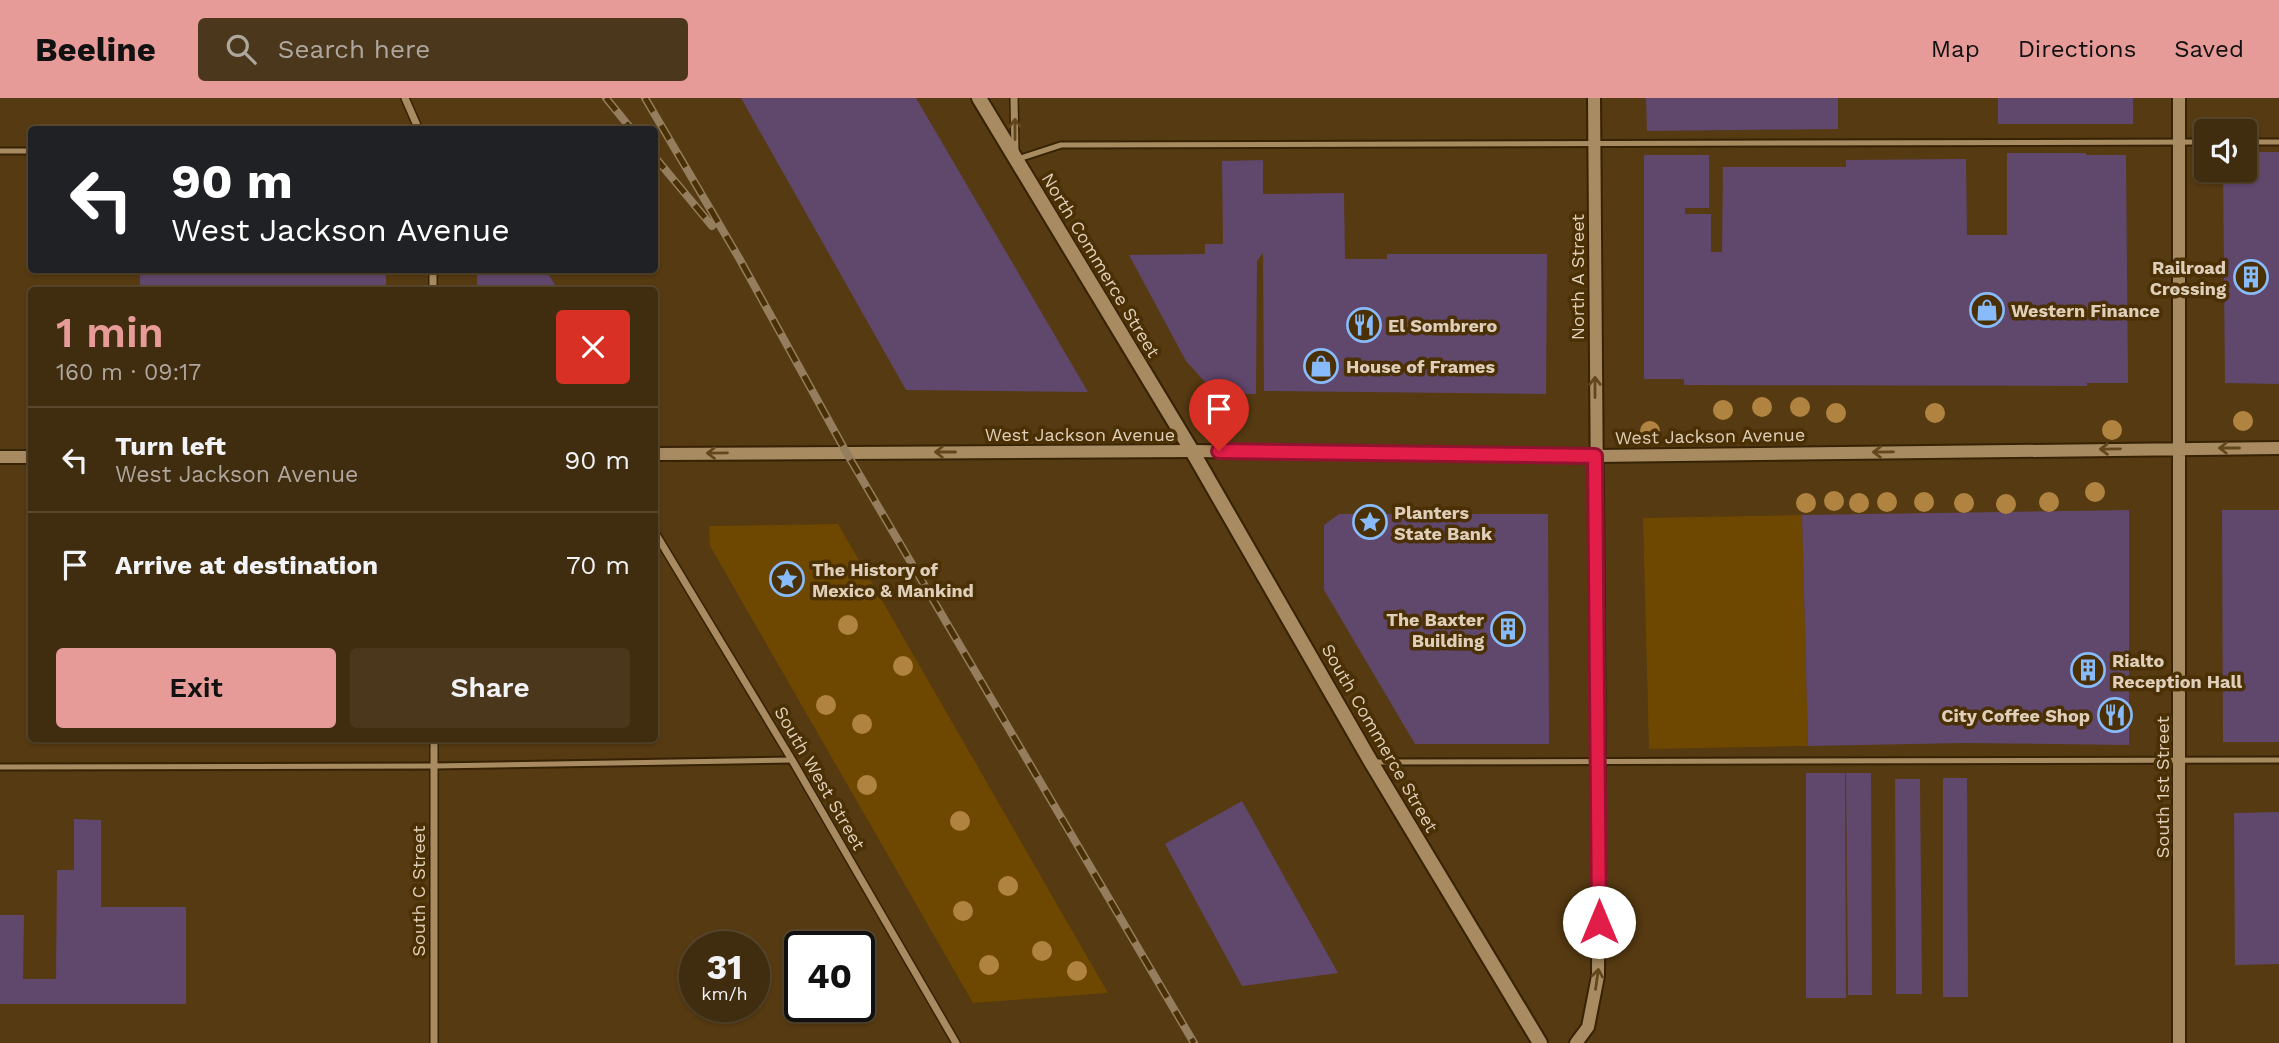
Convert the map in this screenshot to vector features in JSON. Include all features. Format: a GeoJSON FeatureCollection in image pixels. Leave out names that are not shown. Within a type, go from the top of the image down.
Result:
{"type":"FeatureCollection","features":[{"type":"Feature","properties":{"kind":"main road","name":"North Commerce Street"},"geometry":{"type":"LineString","coordinates":[[979,98],[1192,451]]}},
{"type":"Feature","properties":{"kind":"main road","name":"South Commerce Street"},"geometry":{"type":"LineString","coordinates":[[1192,451],[1371,762],[1540,1043]]}},
{"type":"Feature","properties":{"kind":"street"},"geometry":{"type":"LineString","coordinates":[[405,98],[417,126]]}},
{"type":"Feature","properties":{"kind":"street"},"geometry":{"type":"LineString","coordinates":[[1014,98],[1015,160]]}},
{"type":"Feature","properties":{"kind":"street","name":"North A Street"},"geometry":{"type":"LineString","coordinates":[[1576,1043],[1588,1027],[1598,976],[1594,98]]}},
{"type":"Feature","properties":{"kind":"street","name":"South 1st Street"},"geometry":{"type":"LineString","coordinates":[[2179,98],[2179,1043]]}},
{"type":"Feature","properties":{"kind":"street","name":"West Jackson Avenue"},"geometry":{"type":"LineString","coordinates":[[658,454],[1192,451],[1595,456],[2279,448]]}},
{"type":"Feature","properties":{"kind":"street"},"geometry":{"type":"LineString","coordinates":[[0,457],[28,457]]}},
{"type":"Feature","properties":{"kind":"street","name":"South West Street"},"geometry":{"type":"LineString","coordinates":[[658,538],[792,760],[956,1043]]}},
{"type":"Feature","properties":{"kind":"street","name":"South C Street"},"geometry":{"type":"LineString","coordinates":[[434,742],[434,1043]]}},
{"type":"Feature","properties":{"kind":"lane"},"geometry":{"type":"LineString","coordinates":[[1015,160],[1061,145],[2194,142]]}},
{"type":"Feature","properties":{"kind":"lane"},"geometry":{"type":"LineString","coordinates":[[2257,142],[2279,142]]}},
{"type":"Feature","properties":{"kind":"lane"},"geometry":{"type":"LineString","coordinates":[[0,151],[28,151]]}},
{"type":"Feature","properties":{"kind":"lane"},"geometry":{"type":"LineString","coordinates":[[0,767],[434,766],[792,760]]}},
{"type":"Feature","properties":{"kind":"lane"},"geometry":{"type":"LineString","coordinates":[[1371,762],[2279,760]]}},
{"type":"Feature","properties":{"kind":"shaded area"},"geometry":{"type":"Polygon","coordinates":[[[1802,515],[1808,746],[1649,749],[1643,518],[1802,515]]]}},
{"type":"Feature","properties":{"kind":"shaded area"},"geometry":{"type":"Polygon","coordinates":[[[838,524],[1108,993],[973,1003],[710,546],[709,526],[838,524]]]}},
{"type":"Feature","properties":{"kind":"building"},"geometry":{"type":"Polygon","coordinates":[[[741,98],[916,98],[1088,392],[906,390],[741,98]]]}},
{"type":"Feature","properties":{"kind":"building"},"geometry":{"type":"Polygon","coordinates":[[[1646,98],[1838,98],[1838,129],[1647,131],[1646,98]]]}},
{"type":"Feature","properties":{"kind":"building"},"geometry":{"type":"Polygon","coordinates":[[[1998,98],[2133,98],[2133,124],[1998,124],[1998,98]]]}},
{"type":"Feature","properties":{"kind":"building","name":"Railroad Crossing"},"geometry":{"type":"Polygon","coordinates":[[[2257,152],[2279,152],[2279,384],[2225,383],[2223,182],[2257,182],[2257,152]]]}},
{"type":"Feature","properties":{"kind":"building"},"geometry":{"type":"Polygon","coordinates":[[[2007,153],[2126,155],[2128,383],[2087,383],[2087,386],[1684,385],[1684,379],[1644,379],[1644,155],[1709,155],[1709,208],[1685,208],[1685,214],[1711,214],[1711,252],[1722,252],[1723,167],[1846,167],[1846,160],[1966,159],[1967,235],[2007,235],[2007,153]]]}},
{"type":"Feature","properties":{"kind":"building"},"geometry":{"type":"Polygon","coordinates":[[[1263,160],[1263,194],[1344,193],[1345,259],[1387,259],[1387,254],[1547,254],[1546,394],[1264,391],[1263,253],[1257,261],[1256,394],[1216,394],[1186,361],[1129,255],[1205,254],[1205,244],[1223,244],[1222,161],[1263,160]]]}},
{"type":"Feature","properties":{"kind":"building"},"geometry":{"type":"Polygon","coordinates":[[[140,273],[386,273],[386,287],[140,287],[140,273]]]}},
{"type":"Feature","properties":{"kind":"building"},"geometry":{"type":"Polygon","coordinates":[[[477,273],[548,273],[556,287],[477,287],[477,273]]]}},
{"type":"Feature","properties":{"kind":"building"},"geometry":{"type":"Polygon","coordinates":[[[2129,510],[2129,745],[1964,743],[1808,746],[1802,515],[2129,510]]]}},
{"type":"Feature","properties":{"kind":"building"},"geometry":{"type":"Polygon","coordinates":[[[2222,510],[2279,510],[2279,742],[2223,742],[2222,510]]]}},
{"type":"Feature","properties":{"kind":"building"},"geometry":{"type":"Polygon","coordinates":[[[1339,514],[1548,514],[1549,744],[1415,744],[1324,590],[1324,525],[1339,514]]]}},
{"type":"Feature","properties":{"kind":"building"},"geometry":{"type":"Polygon","coordinates":[[[1806,773],[1845,773],[1846,998],[1806,998],[1806,773]]]}},
{"type":"Feature","properties":{"kind":"building"},"geometry":{"type":"Polygon","coordinates":[[[1846,773],[1871,773],[1872,995],[1848,995],[1846,773]]]}},
{"type":"Feature","properties":{"kind":"building"},"geometry":{"type":"Polygon","coordinates":[[[1943,778],[1967,778],[1968,997],[1943,997],[1943,778]]]}},
{"type":"Feature","properties":{"kind":"building"},"geometry":{"type":"Polygon","coordinates":[[[1895,779],[1920,779],[1922,994],[1896,994],[1895,779]]]}},
{"type":"Feature","properties":{"kind":"building"},"geometry":{"type":"Polygon","coordinates":[[[1242,801],[1338,973],[1242,986],[1165,844],[1242,801]]]}},
{"type":"Feature","properties":{"kind":"building"},"geometry":{"type":"Polygon","coordinates":[[[2279,812],[2279,964],[2235,965],[2234,813],[2279,812]]]}},
{"type":"Feature","properties":{"kind":"building"},"geometry":{"type":"Polygon","coordinates":[[[74,819],[101,820],[101,907],[186,907],[186,1004],[0,1004],[0,915],[24,915],[23,979],[56,979],[57,870],[74,870],[74,819]]]}},
{"type":"Feature","properties":{"kind":"railway"},"geometry":{"type":"LineString","coordinates":[[606,98],[629,126]]}},
{"type":"Feature","properties":{"kind":"railway"},"geometry":{"type":"LineString","coordinates":[[645,98],[739,258],[846,452],[1194,1043]]}},
{"type":"Feature","properties":{"kind":"railway"},"geometry":{"type":"LineString","coordinates":[[658,161],[712,226]]}},
{"type":"Feature","properties":{"kind":"place","name":"Railroad Crossing"},"geometry":{"type":"Point","coordinates":[2251,277]}},
{"type":"Feature","properties":{"kind":"place","name":"Western Finance"},"geometry":{"type":"Point","coordinates":[1987,310]}},
{"type":"Feature","properties":{"kind":"place","name":"El Sombrero"},"geometry":{"type":"Point","coordinates":[1364,325]}},
{"type":"Feature","properties":{"kind":"place","name":"House of Frames"},"geometry":{"type":"Point","coordinates":[1321,366]}},
{"type":"Feature","properties":{"kind":"place","name":"Planters State Bank"},"geometry":{"type":"Point","coordinates":[1370,522]}},
{"type":"Feature","properties":{"kind":"place","name":"The History of Mexico & Mankind"},"geometry":{"type":"Point","coordinates":[787,579]}},
{"type":"Feature","properties":{"kind":"place","name":"The Baxter Building"},"geometry":{"type":"Point","coordinates":[1508,629]}},
{"type":"Feature","properties":{"kind":"place","name":"Rialto Reception Hall"},"geometry":{"type":"Point","coordinates":[2088,670]}},
{"type":"Feature","properties":{"kind":"place","name":"City Coffee Shop"},"geometry":{"type":"Point","coordinates":[2115,715]}},
{"type":"Feature","properties":{"kind":"route"},"geometry":{"type":"LineString","coordinates":[[1219,451],[1595,456],[1599,922]]}}]}
